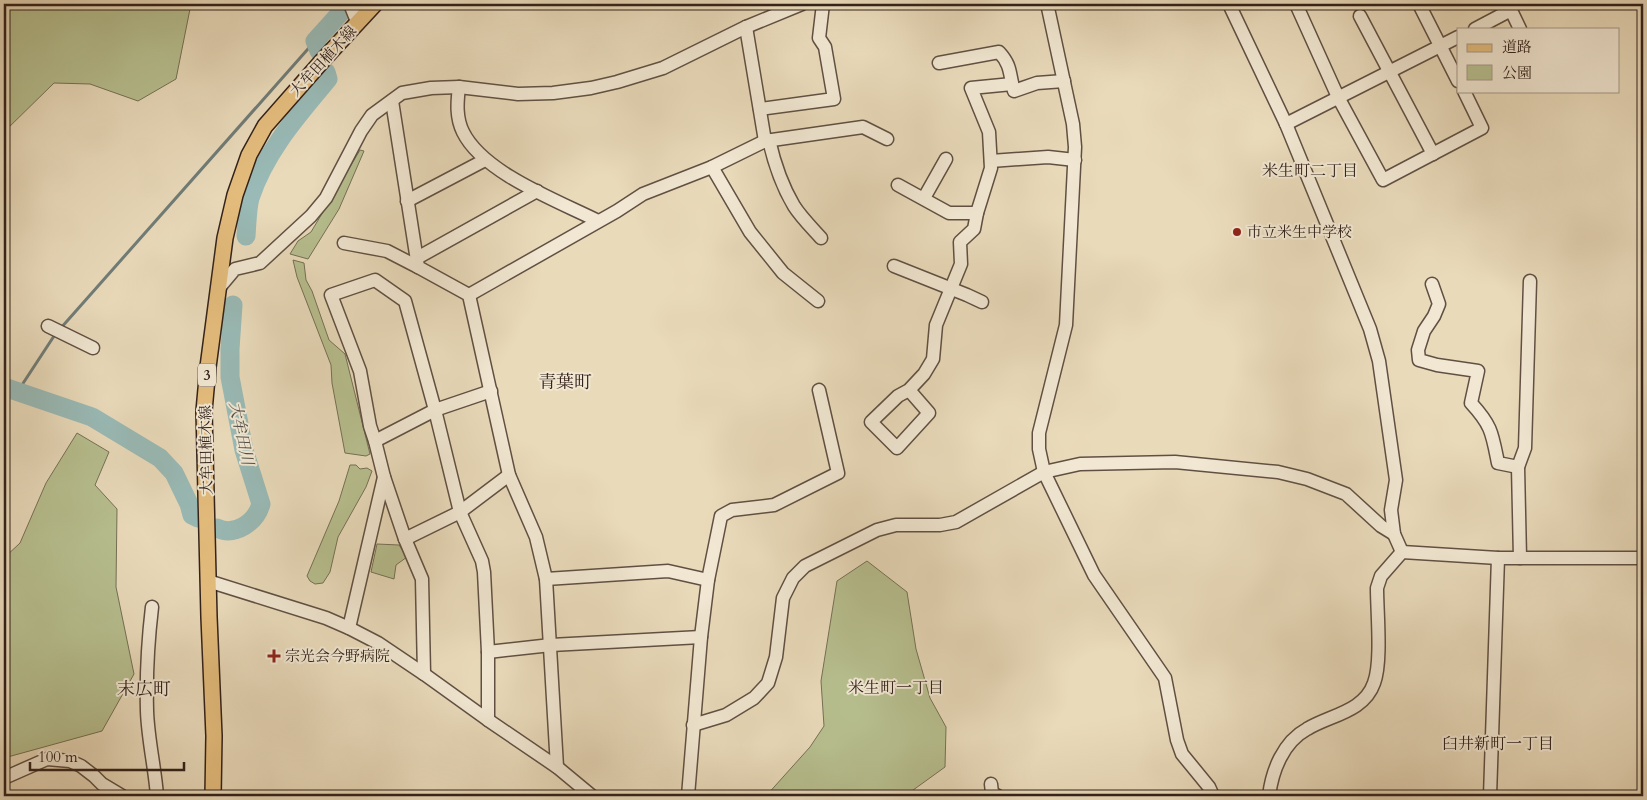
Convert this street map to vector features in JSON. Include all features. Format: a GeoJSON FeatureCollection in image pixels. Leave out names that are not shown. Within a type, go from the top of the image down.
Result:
{"type":"FeatureCollection","features":[{"type":"Feature","properties":{"kind":"main road","name":"大牟田植木線"},"geometry":{"type":"LineString","coordinates":[[213,796],[214,736],[204,411],[225,238],[235,195],[249,155],[265,126],[375,4]]}},
{"type":"Feature","properties":{"kind":"street"},"geometry":{"type":"LineString","coordinates":[[350,4],[358,24]]}},
{"type":"Feature","properties":{"kind":"street"},"geometry":{"type":"LineString","coordinates":[[219,288],[235,269],[260,263],[311,216],[326,198],[361,131],[372,115],[402,94],[413,91],[459,87],[518,94],[552,93],[591,88],[663,68],[746,27],[802,4]]}},
{"type":"Feature","properties":{"kind":"street"},"geometry":{"type":"LineString","coordinates":[[760,109],[834,99],[825,47],[819,38],[823,4]]}},
{"type":"Feature","properties":{"kind":"street"},"geometry":{"type":"LineString","coordinates":[[1229,4],[1286,124],[1370,329],[1379,361],[1396,480],[1391,510],[1394,534],[1402,552]]}},
{"type":"Feature","properties":{"kind":"street"},"geometry":{"type":"LineString","coordinates":[[1296,4],[1338,97],[1383,180],[1482,128],[1464,92]]}},
{"type":"Feature","properties":{"kind":"street"},"geometry":{"type":"LineString","coordinates":[[1420,4],[1457,79]]}},
{"type":"Feature","properties":{"kind":"street"},"geometry":{"type":"LineString","coordinates":[[1045,5],[1073,124],[1075,160],[1066,325],[1039,433],[1039,450],[1044,472],[1094,575],[1165,678],[1176,740],[1182,754],[1209,787],[1213,796]]}},
{"type":"Feature","properties":{"kind":"street"},"geometry":{"type":"LineString","coordinates":[[1477,28],[1509,7],[1520,28]]}},
{"type":"Feature","properties":{"kind":"street"},"geometry":{"type":"LineString","coordinates":[[1360,16],[1434,154]]}},
{"type":"Feature","properties":{"kind":"street"},"geometry":{"type":"LineString","coordinates":[[746,27],[767,140],[794,207],[821,238]]}},
{"type":"Feature","properties":{"kind":"street"},"geometry":{"type":"LineString","coordinates":[[1286,124],[1457,38]]}},
{"type":"Feature","properties":{"kind":"street"},"geometry":{"type":"LineString","coordinates":[[939,63],[999,52],[1005,59],[1011,73],[1014,91],[1037,83],[1064,81]]}},
{"type":"Feature","properties":{"kind":"street"},"geometry":{"type":"LineString","coordinates":[[909,390],[929,413],[897,448],[871,422],[898,396],[909,390],[924,374],[933,359],[936,325],[961,264],[960,242],[974,229],[991,168],[989,132],[972,88],[1012,84]]}},
{"type":"Feature","properties":{"kind":"street"},"geometry":{"type":"LineString","coordinates":[[459,87],[456,111],[462,131],[469,142],[486,160],[506,174],[537,191],[598,221]]}},
{"type":"Feature","properties":{"kind":"street"},"geometry":{"type":"LineString","coordinates":[[392,101],[417,263]]}},
{"type":"Feature","properties":{"kind":"street"},"geometry":{"type":"LineString","coordinates":[[469,295],[643,194],[712,167],[767,140],[863,127],[887,138]]}},
{"type":"Feature","properties":{"kind":"street"},"geometry":{"type":"LineString","coordinates":[[991,161],[1048,157],[1075,160]]}},
{"type":"Feature","properties":{"kind":"street"},"geometry":{"type":"LineString","coordinates":[[924,198],[946,159]]}},
{"type":"Feature","properties":{"kind":"street"},"geometry":{"type":"LineString","coordinates":[[407,201],[486,160]]}},
{"type":"Feature","properties":{"kind":"street"},"geometry":{"type":"LineString","coordinates":[[712,167],[750,232],[783,273],[818,302]]}},
{"type":"Feature","properties":{"kind":"street"},"geometry":{"type":"LineString","coordinates":[[898,185],[949,213],[978,213]]}},
{"type":"Feature","properties":{"kind":"street"},"geometry":{"type":"LineString","coordinates":[[417,263],[537,191]]}},
{"type":"Feature","properties":{"kind":"street"},"geometry":{"type":"LineString","coordinates":[[344,243],[387,251],[417,263],[469,295],[508,475],[536,537],[546,579],[557,767]]}},
{"type":"Feature","properties":{"kind":"street"},"geometry":{"type":"LineString","coordinates":[[894,266],[982,302]]}},
{"type":"Feature","properties":{"kind":"street"},"geometry":{"type":"LineString","coordinates":[[424,674],[422,579],[405,539],[384,477],[370,426],[360,371],[331,295],[375,280],[405,301],[435,410],[460,512],[482,561],[488,652],[488,720]]}},
{"type":"Feature","properties":{"kind":"street"},"geometry":{"type":"LineString","coordinates":[[1520,558],[1518,467],[1525,448],[1530,282]]}},
{"type":"Feature","properties":{"kind":"street"},"geometry":{"type":"LineString","coordinates":[[1432,284],[1438,304],[1434,316],[1424,331],[1418,350],[1419,360],[1436,365],[1478,371],[1471,403],[1484,417],[1492,431],[1498,462],[1518,467]]}},
{"type":"Feature","properties":{"kind":"street"},"geometry":{"type":"LineString","coordinates":[[48,326],[93,348]]}},
{"type":"Feature","properties":{"kind":"street"},"geometry":{"type":"LineString","coordinates":[[688,796],[701,637],[708,580],[721,516],[732,510],[774,505],[838,474],[819,390]]}},
{"type":"Feature","properties":{"kind":"street"},"geometry":{"type":"LineString","coordinates":[[375,440],[435,410],[491,391]]}},
{"type":"Feature","properties":{"kind":"street"},"geometry":{"type":"LineString","coordinates":[[693,725],[726,714],[754,698],[768,683],[776,657],[783,598],[793,578],[805,566],[877,530],[896,525],[940,525],[956,522],[1044,472],[1080,464],[1175,462],[1278,472],[1307,479],[1346,494],[1381,526],[1394,534]]}},
{"type":"Feature","properties":{"kind":"street"},"geometry":{"type":"LineString","coordinates":[[405,539],[460,512],[508,475]]}},
{"type":"Feature","properties":{"kind":"street"},"geometry":{"type":"LineString","coordinates":[[349,628],[384,477]]}},
{"type":"Feature","properties":{"kind":"street"},"geometry":{"type":"LineString","coordinates":[[1402,552],[1498,558],[1643,558]]}},
{"type":"Feature","properties":{"kind":"street"},"geometry":{"type":"LineString","coordinates":[[1269,796],[1275,769],[1283,752],[1293,739],[1306,729],[1360,704],[1368,695],[1374,683],[1378,666],[1377,588],[1381,576],[1402,552]]}},
{"type":"Feature","properties":{"kind":"street"},"geometry":{"type":"LineString","coordinates":[[1490,796],[1498,558]]}},
{"type":"Feature","properties":{"kind":"street"},"geometry":{"type":"LineString","coordinates":[[546,579],[668,571],[708,580]]}},
{"type":"Feature","properties":{"kind":"street"},"geometry":{"type":"LineString","coordinates":[[208,581],[326,618],[378,644],[557,767],[589,795]]}},
{"type":"Feature","properties":{"kind":"street"},"geometry":{"type":"LineString","coordinates":[[152,606],[147,650],[147,712],[151,750],[155,766],[157,796]]}},
{"type":"Feature","properties":{"kind":"street"},"geometry":{"type":"LineString","coordinates":[[488,652],[551,646],[701,637]]}},
{"type":"Feature","properties":{"kind":"street"},"geometry":{"type":"LineString","coordinates":[[4,778],[47,758],[70,761],[81,766],[102,784],[122,796]]}},
{"type":"Feature","properties":{"kind":"street"},"geometry":{"type":"LineString","coordinates":[[991,784],[992,794],[998,796]]}},
{"type":"Feature","properties":{"kind":"green space"},"geometry":{"type":"Polygon","coordinates":[[[5,4],[191,4],[176,79],[138,101],[90,84],[54,83],[4,132],[5,4]]]}},
{"type":"Feature","properties":{"kind":"green space"},"geometry":{"type":"Polygon","coordinates":[[[360,150],[364,151],[339,209],[308,259],[290,254],[298,241],[311,232],[360,150]]]}},
{"type":"Feature","properties":{"kind":"green space"},"geometry":{"type":"Polygon","coordinates":[[[293,260],[304,263],[306,280],[312,291],[329,340],[345,354],[370,454],[366,456],[345,453],[332,383],[331,365],[297,277],[293,260]]]}},
{"type":"Feature","properties":{"kind":"green space"},"geometry":{"type":"Polygon","coordinates":[[[77,433],[109,452],[95,485],[117,509],[116,587],[134,674],[102,731],[4,758],[4,558],[20,543],[46,483],[77,433]]]}},
{"type":"Feature","properties":{"kind":"green space"},"geometry":{"type":"Polygon","coordinates":[[[350,465],[356,465],[360,469],[367,468],[372,471],[366,487],[338,537],[330,572],[323,583],[315,584],[307,576],[339,501],[350,465]]]}},
{"type":"Feature","properties":{"kind":"green space"},"geometry":{"type":"Polygon","coordinates":[[[377,544],[399,545],[407,557],[396,565],[394,579],[371,572],[377,544]]]}},
{"type":"Feature","properties":{"kind":"green space"},"geometry":{"type":"Polygon","coordinates":[[[867,561],[907,592],[916,649],[930,698],[946,727],[945,767],[909,793],[901,796],[766,796],[810,747],[824,726],[821,681],[837,581],[867,561]]]}},
{"type":"Feature","properties":{"kind":"waterway","name":"大牟田川"},"geometry":{"type":"LineString","coordinates":[[319,51],[315,41],[343,10]]}},
{"type":"Feature","properties":{"kind":"waterway"},"geometry":{"type":"LineString","coordinates":[[60,329],[315,41]]}},
{"type":"Feature","properties":{"kind":"waterway","name":"大牟田川"},"geometry":{"type":"LineString","coordinates":[[246,236],[249,203],[256,181],[283,135],[328,79],[326,72]]}},
{"type":"Feature","properties":{"kind":"waterway","name":"大牟田川"},"geometry":{"type":"LineString","coordinates":[[217,528],[231,531],[244,526],[255,517],[261,504],[244,450],[230,377],[233,305]]}},
{"type":"Feature","properties":{"kind":"waterway"},"geometry":{"type":"LineString","coordinates":[[18,391],[56,333]]}},
{"type":"Feature","properties":{"kind":"waterway","name":"大牟田川"},"geometry":{"type":"LineString","coordinates":[[4,387],[92,417],[160,458],[174,473],[189,504],[192,515],[198,518]]}},
{"type":"Feature","properties":{"kind":"place","name":"市立米生中学校"},"geometry":{"type":"Point","coordinates":[1237,232]}},
{"type":"Feature","properties":{"kind":"place","name":"宗光会今野病院"},"geometry":{"type":"Point","coordinates":[274,656]}},
{"type":"Feature","properties":{"kind":"district","name":"米生町二丁目"},"geometry":{"type":"Point","coordinates":[1310,170]}},
{"type":"Feature","properties":{"kind":"district","name":"青葉町"},"geometry":{"type":"Point","coordinates":[565,382]}},
{"type":"Feature","properties":{"kind":"district","name":"米生町一丁目"},"geometry":{"type":"Point","coordinates":[896,687]}},
{"type":"Feature","properties":{"kind":"district","name":"末広町"},"geometry":{"type":"Point","coordinates":[144,689]}},
{"type":"Feature","properties":{"kind":"district","name":"臼井新町一丁目"},"geometry":{"type":"Point","coordinates":[1498,743]}}]}
